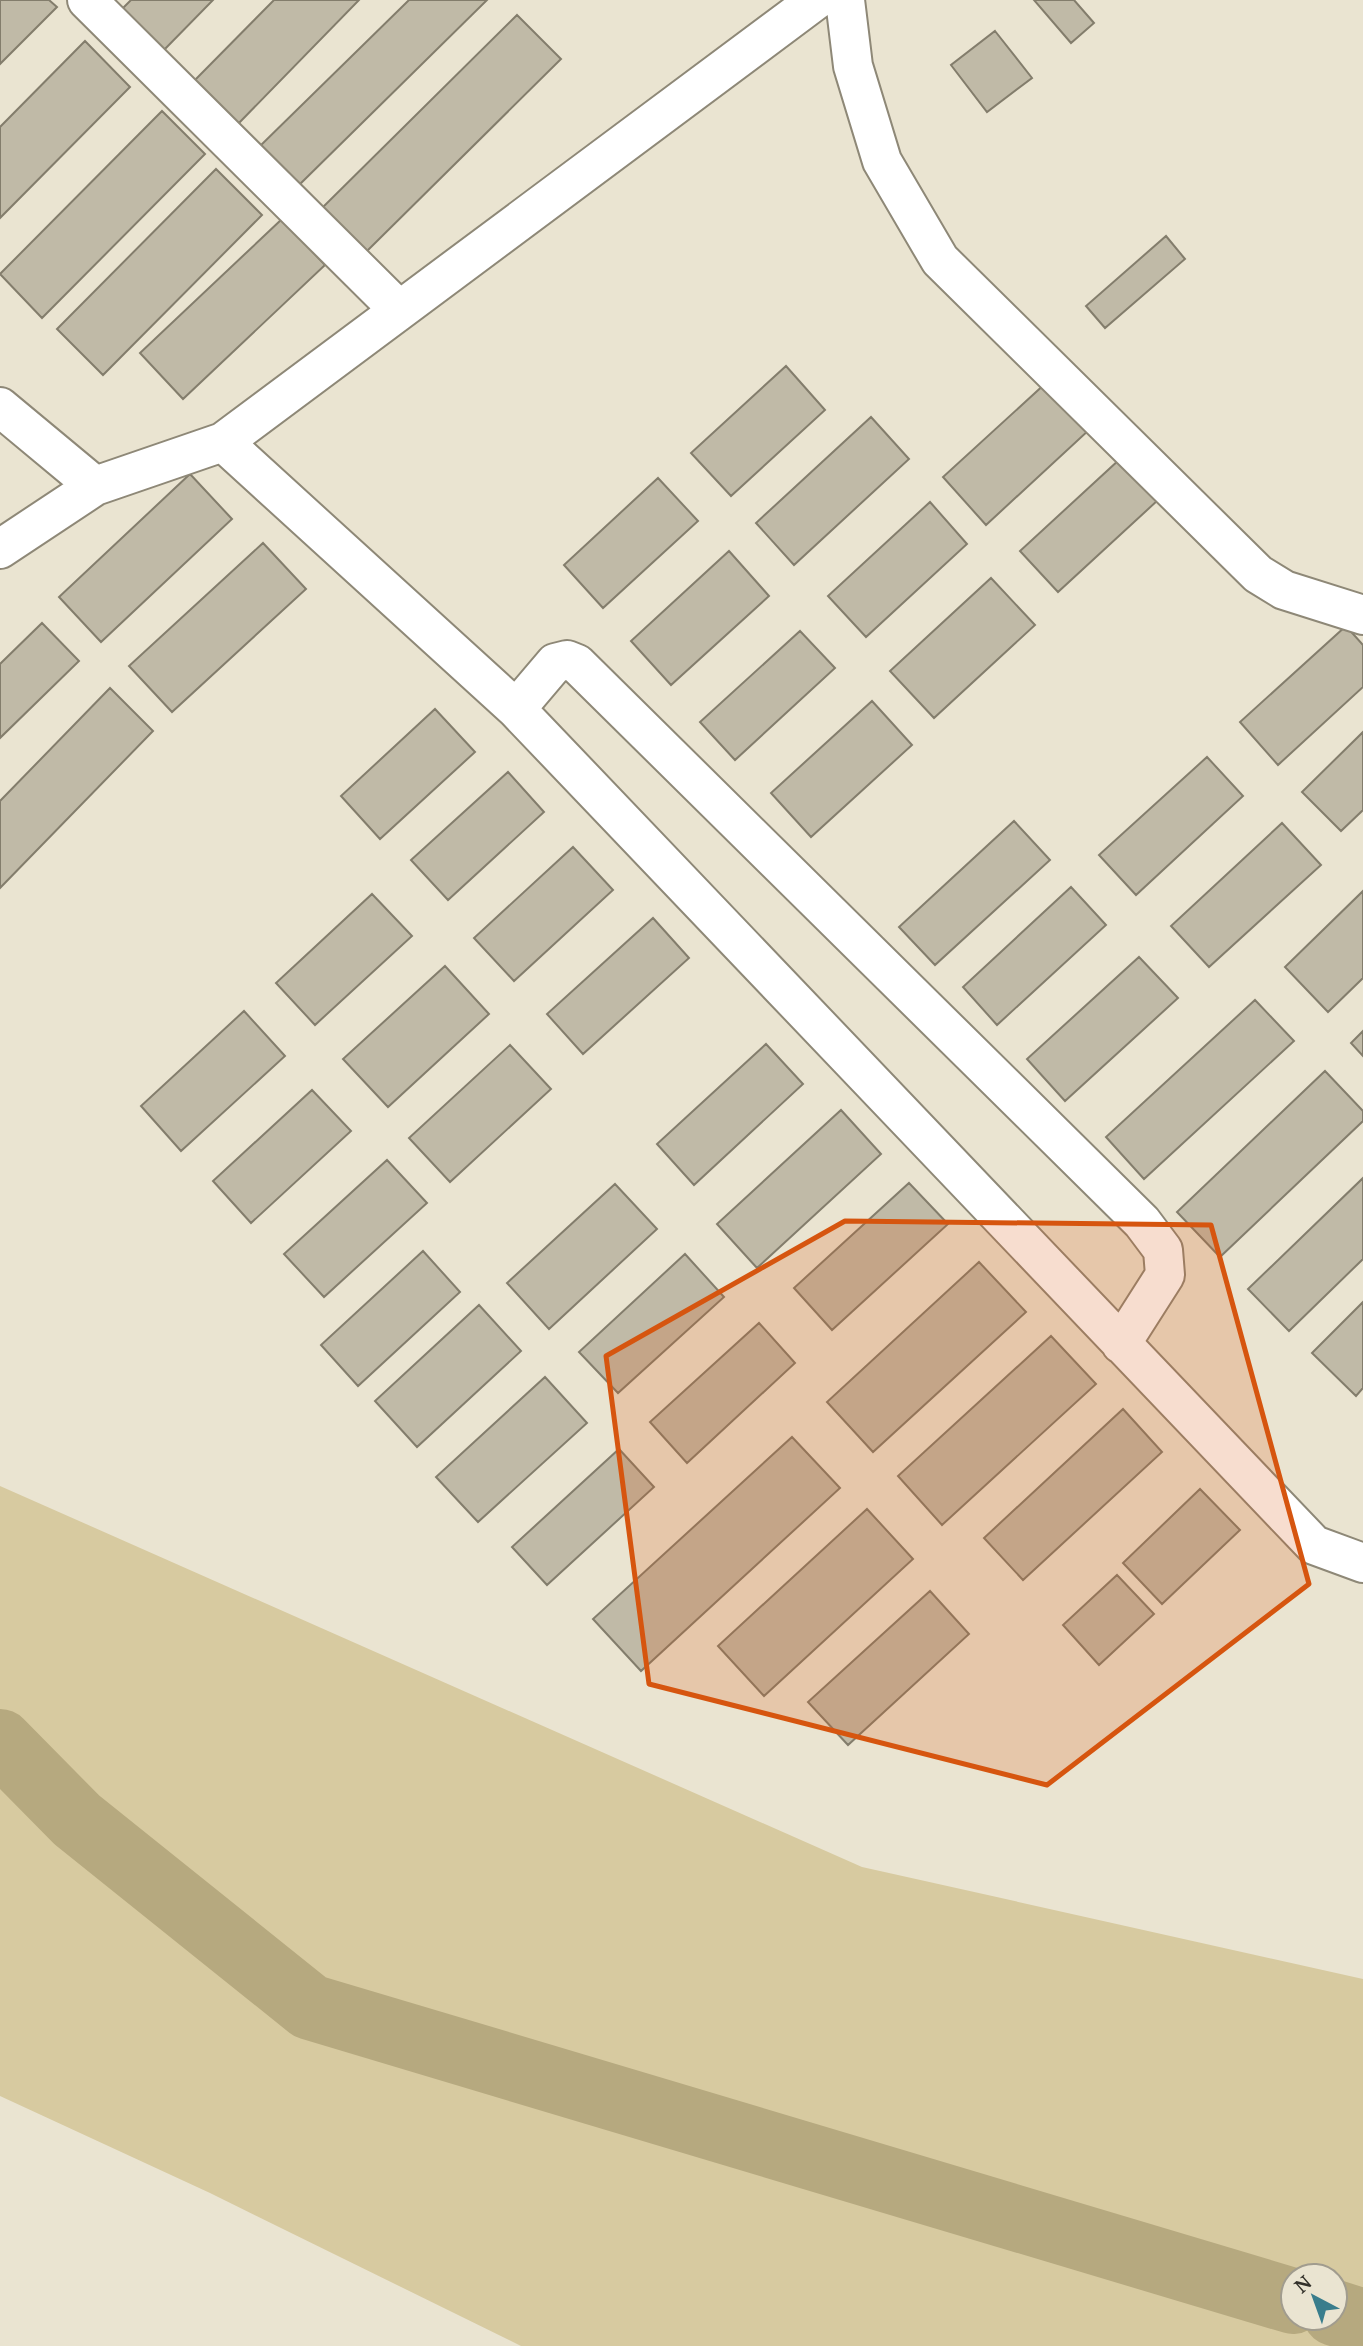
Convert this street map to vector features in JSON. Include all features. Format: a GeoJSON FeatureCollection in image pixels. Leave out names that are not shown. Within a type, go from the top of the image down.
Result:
{"type":"FeatureCollection","features":[{"type":"Feature","properties":{"kind":"street"},"geometry":{"type":"LineString","coordinates":[[87,0],[400,310]]}},
{"type":"Feature","properties":{"kind":"street"},"geometry":{"type":"LineString","coordinates":[[0,549],[94,486],[223,442],[816,0]]}},
{"type":"Feature","properties":{"kind":"street"},"geometry":{"type":"LineString","coordinates":[[845,0],[853,66],[882,161],[940,260],[1258,574],[1284,590],[1358,611],[1363,615]]}},
{"type":"Feature","properties":{"kind":"street"},"geometry":{"type":"LineString","coordinates":[[0,407],[94,486]]}},
{"type":"Feature","properties":{"kind":"street"},"geometry":{"type":"LineString","coordinates":[[223,442],[516,709],[1314,1545],[1363,1563]]}},
{"type":"Feature","properties":{"kind":"street"},"geometry":{"type":"LineString","coordinates":[[516,709],[555,663],[567,660],[577,664],[1142,1223],[1163,1250],[1166,1275],[1121,1344]]}},
{"type":"Feature","properties":{"kind":"highlighted area"},"geometry":{"type":"Polygon","coordinates":[[[845,1221],[1211,1225],[1309,1584],[1047,1785],[649,1684],[606,1356],[845,1221]]]}},
{"type":"Feature","properties":{"kind":"shaded area"},"geometry":{"type":"Polygon","coordinates":[[[0,1486],[862,1867],[1363,1979],[1363,2346],[521,2346],[210,2193],[0,2096],[0,1486]]]}},
{"type":"Feature","properties":{"kind":"building"},"geometry":{"type":"Polygon","coordinates":[[[0,0],[49,0],[57,7],[0,64],[0,0]]]}},
{"type":"Feature","properties":{"kind":"building"},"geometry":{"type":"Polygon","coordinates":[[[131,0],[213,0],[161,53],[119,12],[131,0]]]}},
{"type":"Feature","properties":{"kind":"building"},"geometry":{"type":"Polygon","coordinates":[[[274,0],[359,0],[237,125],[193,82],[274,0]]]}},
{"type":"Feature","properties":{"kind":"building"},"geometry":{"type":"Polygon","coordinates":[[[409,0],[487,0],[297,187],[258,148],[409,0]]]}},
{"type":"Feature","properties":{"kind":"building"},"geometry":{"type":"Polygon","coordinates":[[[1034,0],[1074,0],[1094,23],[1071,43],[1034,0]]]}},
{"type":"Feature","properties":{"kind":"building"},"geometry":{"type":"Polygon","coordinates":[[[517,15],[561,59],[363,255],[319,211],[517,15]]]}},
{"type":"Feature","properties":{"kind":"building"},"geometry":{"type":"Polygon","coordinates":[[[995,31],[1032,78],[987,112],[951,65],[995,31]]]}},
{"type":"Feature","properties":{"kind":"building"},"geometry":{"type":"Polygon","coordinates":[[[85,41],[130,87],[0,218],[0,127],[85,41]]]}},
{"type":"Feature","properties":{"kind":"building"},"geometry":{"type":"Polygon","coordinates":[[[162,111],[205,154],[42,318],[0,274],[162,111]]]}},
{"type":"Feature","properties":{"kind":"building"},"geometry":{"type":"Polygon","coordinates":[[[216,169],[262,215],[103,375],[57,329],[216,169]]]}},
{"type":"Feature","properties":{"kind":"building"},"geometry":{"type":"Polygon","coordinates":[[[282,219],[325,265],[183,399],[140,353],[282,219]]]}},
{"type":"Feature","properties":{"kind":"building"},"geometry":{"type":"Polygon","coordinates":[[[1166,236],[1185,259],[1105,328],[1086,306],[1166,236]]]}},
{"type":"Feature","properties":{"kind":"building"},"geometry":{"type":"Polygon","coordinates":[[[786,366],[825,410],[731,496],[691,453],[786,366]]]}},
{"type":"Feature","properties":{"kind":"building"},"geometry":{"type":"Polygon","coordinates":[[[1047,382],[1090,429],[986,525],[943,477],[1047,382]]]}},
{"type":"Feature","properties":{"kind":"building"},"geometry":{"type":"Polygon","coordinates":[[[871,417],[909,459],[794,565],[756,523],[871,417]]]}},
{"type":"Feature","properties":{"kind":"building"},"geometry":{"type":"Polygon","coordinates":[[[1120,459],[1158,500],[1058,592],[1020,551],[1120,459]]]}},
{"type":"Feature","properties":{"kind":"building"},"geometry":{"type":"Polygon","coordinates":[[[190,474],[232,519],[101,642],[59,597],[190,474]]]}},
{"type":"Feature","properties":{"kind":"building"},"geometry":{"type":"Polygon","coordinates":[[[658,478],[698,521],[603,608],[564,565],[658,478]]]}},
{"type":"Feature","properties":{"kind":"building"},"geometry":{"type":"Polygon","coordinates":[[[930,502],[967,544],[866,637],[828,596],[930,502]]]}},
{"type":"Feature","properties":{"kind":"building"},"geometry":{"type":"Polygon","coordinates":[[[263,543],[306,589],[172,712],[129,666],[263,543]]]}},
{"type":"Feature","properties":{"kind":"building"},"geometry":{"type":"Polygon","coordinates":[[[729,551],[769,596],[671,685],[631,641],[729,551]]]}},
{"type":"Feature","properties":{"kind":"building"},"geometry":{"type":"Polygon","coordinates":[[[991,578],[1035,625],[934,718],[890,671],[991,578]]]}},
{"type":"Feature","properties":{"kind":"building"},"geometry":{"type":"Polygon","coordinates":[[[42,623],[79,661],[0,738],[0,664],[42,623]]]}},
{"type":"Feature","properties":{"kind":"building"},"geometry":{"type":"Polygon","coordinates":[[[1346,626],[1363,645],[1363,687],[1278,765],[1240,722],[1346,626]]]}},
{"type":"Feature","properties":{"kind":"building"},"geometry":{"type":"Polygon","coordinates":[[[800,631],[835,668],[735,760],[700,722],[800,631]]]}},
{"type":"Feature","properties":{"kind":"building"},"geometry":{"type":"Polygon","coordinates":[[[110,688],[153,731],[0,888],[0,801],[110,688]]]}},
{"type":"Feature","properties":{"kind":"building"},"geometry":{"type":"Polygon","coordinates":[[[872,701],[912,745],[811,837],[771,793],[872,701]]]}},
{"type":"Feature","properties":{"kind":"building"},"geometry":{"type":"Polygon","coordinates":[[[435,709],[475,752],[380,839],[341,796],[435,709]]]}},
{"type":"Feature","properties":{"kind":"building"},"geometry":{"type":"Polygon","coordinates":[[[1363,732],[1363,810],[1341,831],[1302,792],[1363,732]]]}},
{"type":"Feature","properties":{"kind":"building"},"geometry":{"type":"Polygon","coordinates":[[[1207,757],[1243,796],[1136,895],[1099,855],[1207,757]]]}},
{"type":"Feature","properties":{"kind":"building"},"geometry":{"type":"Polygon","coordinates":[[[508,772],[544,812],[448,900],[411,860],[508,772]]]}},
{"type":"Feature","properties":{"kind":"building"},"geometry":{"type":"Polygon","coordinates":[[[1014,821],[1050,860],[935,965],[899,927],[1014,821]]]}},
{"type":"Feature","properties":{"kind":"building"},"geometry":{"type":"Polygon","coordinates":[[[1282,823],[1321,865],[1209,967],[1171,926],[1282,823]]]}},
{"type":"Feature","properties":{"kind":"building"},"geometry":{"type":"Polygon","coordinates":[[[573,847],[613,890],[514,981],[474,938],[573,847]]]}},
{"type":"Feature","properties":{"kind":"building"},"geometry":{"type":"Polygon","coordinates":[[[1071,887],[1106,925],[997,1025],[963,987],[1071,887]]]}},
{"type":"Feature","properties":{"kind":"building"},"geometry":{"type":"Polygon","coordinates":[[[1363,891],[1363,978],[1328,1012],[1285,967],[1363,891]]]}},
{"type":"Feature","properties":{"kind":"building"},"geometry":{"type":"Polygon","coordinates":[[[372,894],[412,936],[315,1025],[276,983],[372,894]]]}},
{"type":"Feature","properties":{"kind":"building"},"geometry":{"type":"Polygon","coordinates":[[[653,918],[689,958],[583,1054],[547,1014],[653,918]]]}},
{"type":"Feature","properties":{"kind":"building"},"geometry":{"type":"Polygon","coordinates":[[[1139,957],[1178,998],[1065,1101],[1027,1059],[1139,957]]]}},
{"type":"Feature","properties":{"kind":"building"},"geometry":{"type":"Polygon","coordinates":[[[445,966],[489,1014],[388,1107],[343,1059],[445,966]]]}},
{"type":"Feature","properties":{"kind":"building"},"geometry":{"type":"Polygon","coordinates":[[[1255,1000],[1294,1041],[1144,1179],[1106,1137],[1255,1000]]]}},
{"type":"Feature","properties":{"kind":"building"},"geometry":{"type":"Polygon","coordinates":[[[244,1011],[285,1056],[181,1151],[141,1106],[244,1011]]]}},
{"type":"Feature","properties":{"kind":"building"},"geometry":{"type":"Polygon","coordinates":[[[1363,1031],[1363,1056],[1351,1043],[1363,1031]]]}},
{"type":"Feature","properties":{"kind":"building"},"geometry":{"type":"Polygon","coordinates":[[[766,1044],[803,1084],[694,1185],[657,1144],[766,1044]]]}},
{"type":"Feature","properties":{"kind":"building"},"geometry":{"type":"Polygon","coordinates":[[[510,1045],[551,1089],[450,1182],[409,1138],[510,1045]]]}},
{"type":"Feature","properties":{"kind":"building"},"geometry":{"type":"Polygon","coordinates":[[[1325,1071],[1363,1111],[1363,1121],[1220,1257],[1177,1212],[1325,1071]]]}},
{"type":"Feature","properties":{"kind":"building"},"geometry":{"type":"Polygon","coordinates":[[[312,1090],[351,1131],[251,1223],[213,1181],[312,1090]]]}},
{"type":"Feature","properties":{"kind":"building"},"geometry":{"type":"Polygon","coordinates":[[[841,1110],[881,1154],[757,1268],[717,1224],[841,1110]]]}},
{"type":"Feature","properties":{"kind":"building"},"geometry":{"type":"Polygon","coordinates":[[[387,1160],[427,1203],[324,1297],[284,1254],[387,1160]]]}},
{"type":"Feature","properties":{"kind":"building"},"geometry":{"type":"Polygon","coordinates":[[[1363,1178],[1363,1259],[1289,1331],[1248,1289],[1363,1178]]]}},
{"type":"Feature","properties":{"kind":"building"},"geometry":{"type":"Polygon","coordinates":[[[909,1183],[948,1224],[832,1330],[794,1288],[909,1183]]]}},
{"type":"Feature","properties":{"kind":"building"},"geometry":{"type":"Polygon","coordinates":[[[615,1184],[657,1229],[549,1329],[507,1283],[615,1184]]]}},
{"type":"Feature","properties":{"kind":"building"},"geometry":{"type":"Polygon","coordinates":[[[423,1251],[460,1292],[358,1386],[321,1345],[423,1251]]]}},
{"type":"Feature","properties":{"kind":"building"},"geometry":{"type":"Polygon","coordinates":[[[685,1254],[724,1297],[618,1393],[579,1352],[685,1254]]]}},
{"type":"Feature","properties":{"kind":"building"},"geometry":{"type":"Polygon","coordinates":[[[979,1262],[1026,1312],[873,1452],[827,1402],[979,1262]]]}},
{"type":"Feature","properties":{"kind":"building"},"geometry":{"type":"Polygon","coordinates":[[[1363,1302],[1363,1388],[1356,1396],[1312,1353],[1363,1302]]]}},
{"type":"Feature","properties":{"kind":"building"},"geometry":{"type":"Polygon","coordinates":[[[479,1305],[521,1351],[417,1447],[375,1401],[479,1305]]]}},
{"type":"Feature","properties":{"kind":"building"},"geometry":{"type":"Polygon","coordinates":[[[759,1323],[795,1363],[687,1463],[650,1422],[759,1323]]]}},
{"type":"Feature","properties":{"kind":"building"},"geometry":{"type":"Polygon","coordinates":[[[1051,1336],[1096,1384],[942,1525],[898,1476],[1051,1336]]]}},
{"type":"Feature","properties":{"kind":"building"},"geometry":{"type":"Polygon","coordinates":[[[545,1377],[587,1423],[478,1522],[436,1477],[545,1377]]]}},
{"type":"Feature","properties":{"kind":"building"},"geometry":{"type":"Polygon","coordinates":[[[1123,1409],[1162,1452],[1023,1580],[984,1538],[1123,1409]]]}},
{"type":"Feature","properties":{"kind":"building"},"geometry":{"type":"Polygon","coordinates":[[[792,1437],[840,1488],[641,1671],[593,1619],[792,1437]]]}},
{"type":"Feature","properties":{"kind":"building"},"geometry":{"type":"Polygon","coordinates":[[[619,1449],[654,1487],[547,1585],[512,1547],[619,1449]]]}},
{"type":"Feature","properties":{"kind":"building"},"geometry":{"type":"Polygon","coordinates":[[[1200,1489],[1240,1530],[1162,1604],[1123,1563],[1200,1489]]]}},
{"type":"Feature","properties":{"kind":"building"},"geometry":{"type":"Polygon","coordinates":[[[867,1509],[913,1559],[764,1696],[718,1646],[867,1509]]]}},
{"type":"Feature","properties":{"kind":"building"},"geometry":{"type":"Polygon","coordinates":[[[1117,1575],[1154,1614],[1099,1665],[1063,1625],[1117,1575]]]}},
{"type":"Feature","properties":{"kind":"building"},"geometry":{"type":"Polygon","coordinates":[[[930,1591],[969,1634],[848,1745],[808,1702],[930,1591]]]}},
{"type":"Feature","properties":{"kind":"waterway"},"geometry":{"type":"LineString","coordinates":[[0,1742],[77,1820],[310,2007],[1279,2297]]}},
{"type":"Feature","properties":{"kind":"waterway"},"geometry":{"type":"LineString","coordinates":[[1349,2318],[1363,2322]]}}]}
